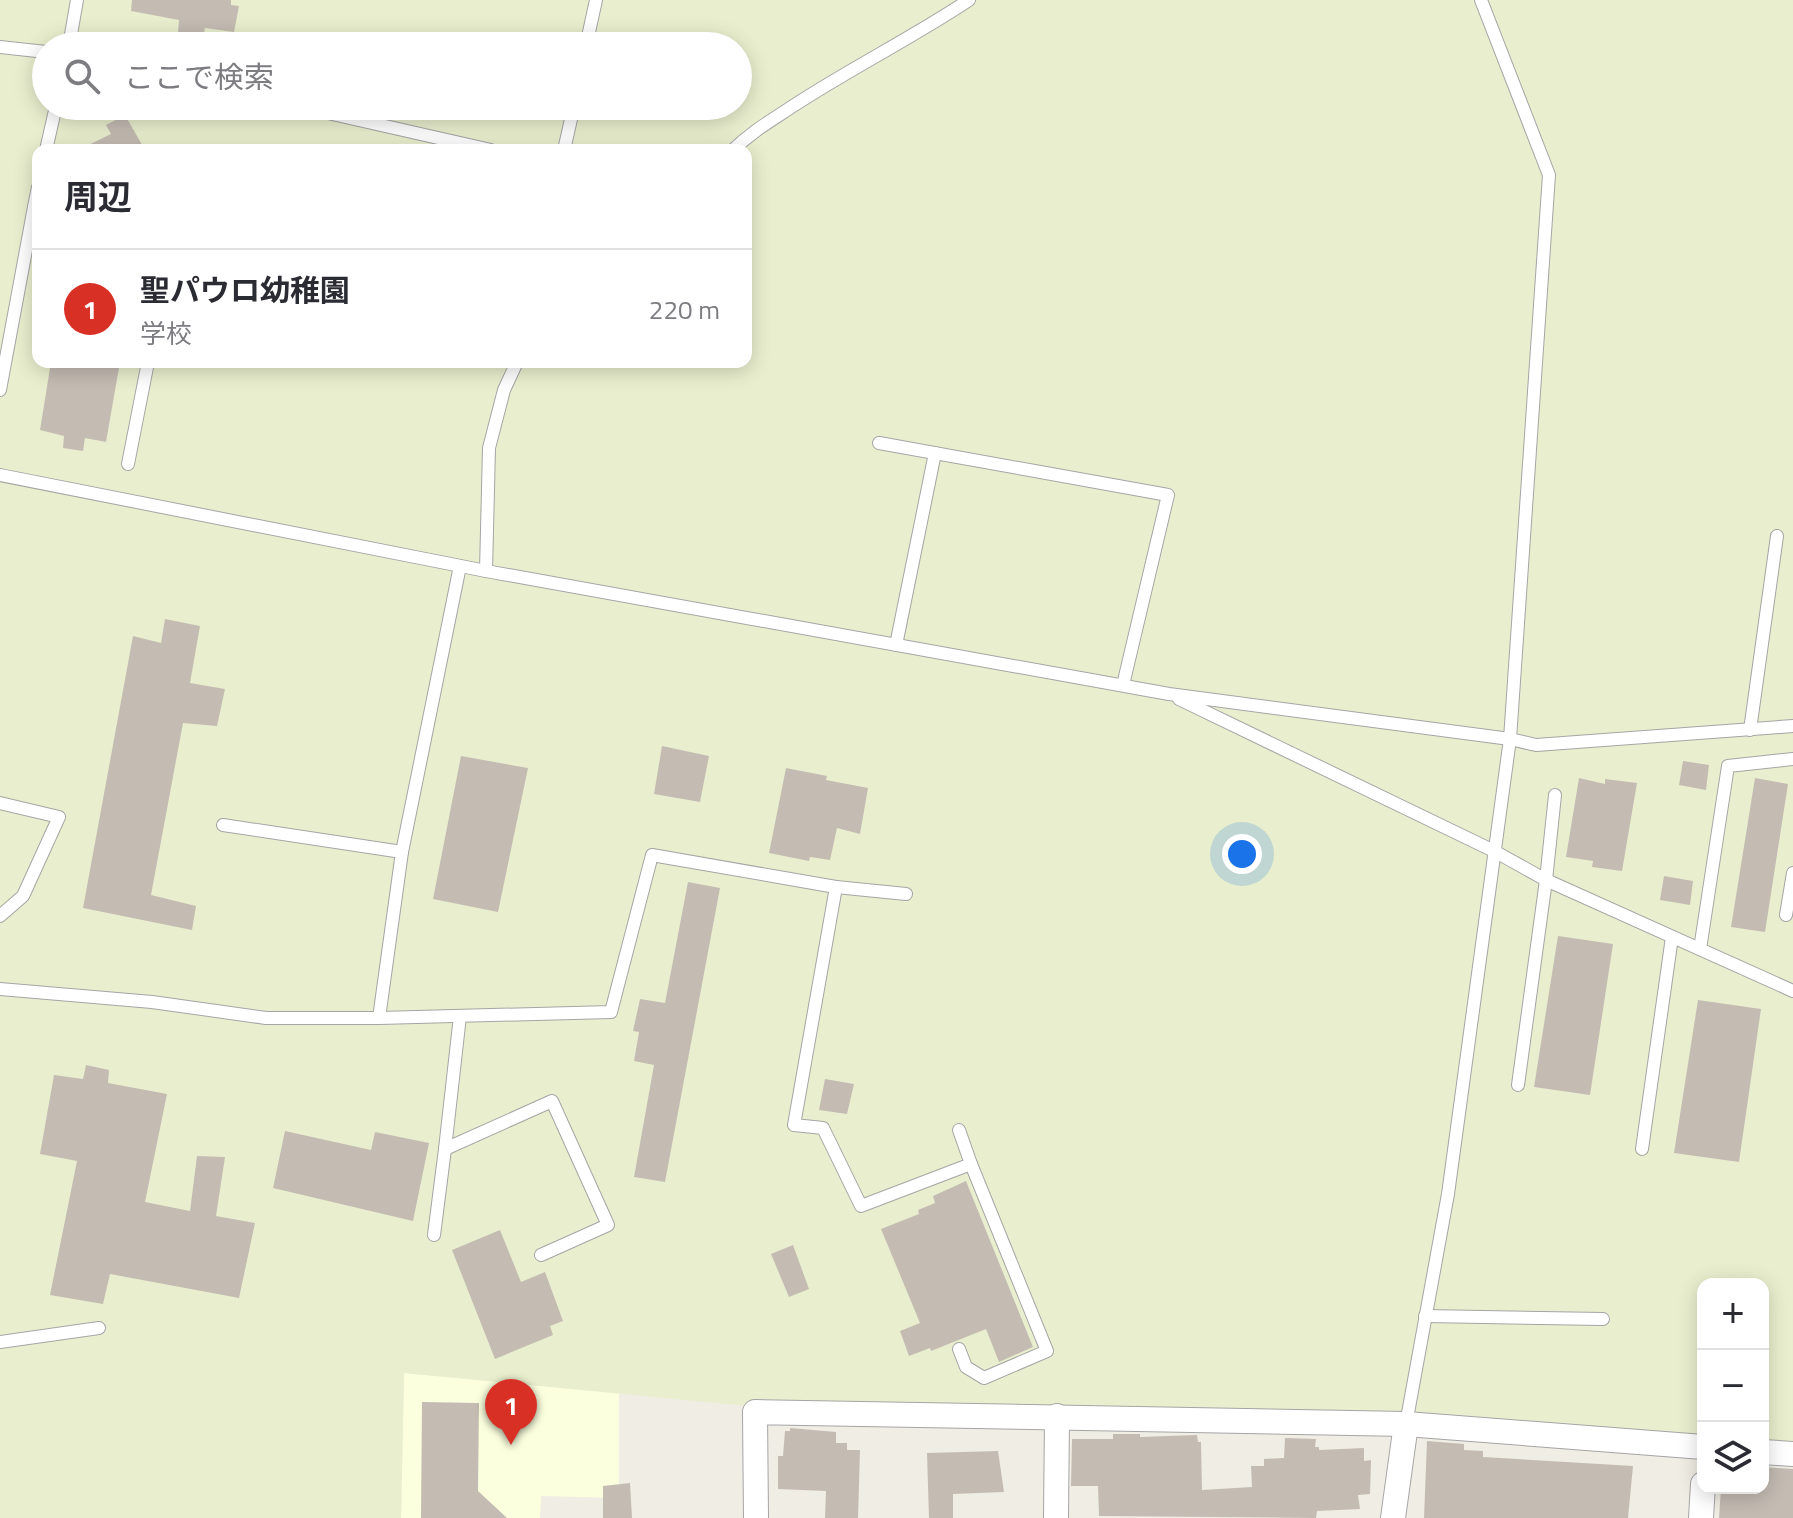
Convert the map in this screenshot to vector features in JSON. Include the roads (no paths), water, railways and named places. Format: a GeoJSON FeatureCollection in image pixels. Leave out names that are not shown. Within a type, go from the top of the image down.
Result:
{"type":"FeatureCollection","features":[{"type":"Feature","properties":{"kind":"street"},"geometry":{"type":"LineString","coordinates":[[756,1518],[755,1412],[1406,1424],[1697,1447]]}},
{"type":"Feature","properties":{"kind":"street"},"geometry":{"type":"LineString","coordinates":[[1056,1518],[1057,1416]]}},
{"type":"Feature","properties":{"kind":"street"},"geometry":{"type":"LineString","coordinates":[[1393,1518],[1406,1424]]}},
{"type":"Feature","properties":{"kind":"street"},"geometry":{"type":"LineString","coordinates":[[1769,1452],[1793,1454]]}},
{"type":"Feature","properties":{"kind":"street"},"geometry":{"type":"LineString","coordinates":[[1701,1518],[1702,1494]]}},
{"type":"Feature","properties":{"kind":"lane"},"geometry":{"type":"LineString","coordinates":[[71,32],[77,0]]}},
{"type":"Feature","properties":{"kind":"lane"},"geometry":{"type":"LineString","coordinates":[[589,32],[596,0]]}},
{"type":"Feature","properties":{"kind":"lane"},"geometry":{"type":"LineString","coordinates":[[739,144],[820,88],[927,28],[969,0]]}},
{"type":"Feature","properties":{"kind":"lane"},"geometry":{"type":"LineString","coordinates":[[1406,1424],[1448,1194],[1510,739],[1549,175],[1481,0]]}},
{"type":"Feature","properties":{"kind":"lane"},"geometry":{"type":"LineString","coordinates":[[0,47],[32,50]]}},
{"type":"Feature","properties":{"kind":"lane"},"geometry":{"type":"LineString","coordinates":[[47,144],[53,120]]}},
{"type":"Feature","properties":{"kind":"lane"},"geometry":{"type":"LineString","coordinates":[[359,120],[465,144]]}},
{"type":"Feature","properties":{"kind":"lane"},"geometry":{"type":"LineString","coordinates":[[565,144],[571,120]]}},
{"type":"Feature","properties":{"kind":"lane"},"geometry":{"type":"LineString","coordinates":[[0,390],[32,238]]}},
{"type":"Feature","properties":{"kind":"lane"},"geometry":{"type":"LineString","coordinates":[[128,464],[147,368]]}},
{"type":"Feature","properties":{"kind":"lane"},"geometry":{"type":"LineString","coordinates":[[486,571],[489,448],[504,390],[514,368]]}},
{"type":"Feature","properties":{"kind":"lane"},"geometry":{"type":"LineString","coordinates":[[879,443],[1168,495],[1123,685]]}},
{"type":"Feature","properties":{"kind":"lane"},"geometry":{"type":"LineString","coordinates":[[896,645],[935,453]]}},
{"type":"Feature","properties":{"kind":"lane"},"geometry":{"type":"LineString","coordinates":[[0,475],[486,571],[1169,694],[1536,745],[1793,726]]}},
{"type":"Feature","properties":{"kind":"lane"},"geometry":{"type":"LineString","coordinates":[[1750,730],[1777,536]]}},
{"type":"Feature","properties":{"kind":"lane"},"geometry":{"type":"LineString","coordinates":[[379,1018],[402,852],[460,566]]}},
{"type":"Feature","properties":{"kind":"lane"},"geometry":{"type":"LineString","coordinates":[[1169,694],[1494,851],[1546,880],[1793,991]]}},
{"type":"Feature","properties":{"kind":"lane"},"geometry":{"type":"LineString","coordinates":[[1700,949],[1728,766],[1793,759]]}},
{"type":"Feature","properties":{"kind":"lane"},"geometry":{"type":"LineString","coordinates":[[1518,1085],[1555,795]]}},
{"type":"Feature","properties":{"kind":"lane"},"geometry":{"type":"LineString","coordinates":[[0,803],[59,817],[23,896],[0,916]]}},
{"type":"Feature","properties":{"kind":"lane"},"geometry":{"type":"LineString","coordinates":[[223,825],[402,852]]}},
{"type":"Feature","properties":{"kind":"lane"},"geometry":{"type":"LineString","coordinates":[[0,989],[152,1002],[266,1018],[611,1012],[652,855],[836,887],[906,894]]}},
{"type":"Feature","properties":{"kind":"lane"},"geometry":{"type":"LineString","coordinates":[[1786,915],[1793,873]]}},
{"type":"Feature","properties":{"kind":"lane"},"geometry":{"type":"LineString","coordinates":[[836,887],[794,1125],[823,1128],[861,1206],[971,1164]]}},
{"type":"Feature","properties":{"kind":"lane"},"geometry":{"type":"LineString","coordinates":[[1642,1149],[1672,937]]}},
{"type":"Feature","properties":{"kind":"lane"},"geometry":{"type":"LineString","coordinates":[[434,1235],[460,1016]]}},
{"type":"Feature","properties":{"kind":"lane"},"geometry":{"type":"LineString","coordinates":[[445,1149],[552,1101],[608,1225],[541,1255]]}},
{"type":"Feature","properties":{"kind":"lane"},"geometry":{"type":"LineString","coordinates":[[959,1130],[1047,1351],[984,1378],[966,1367],[959,1349]]}},
{"type":"Feature","properties":{"kind":"lane"},"geometry":{"type":"LineString","coordinates":[[1425,1316],[1603,1319]]}},
{"type":"Feature","properties":{"kind":"lane"},"geometry":{"type":"LineString","coordinates":[[0,1342],[99,1328]]}},
{"type":"Feature","properties":{"kind":"place","name":"聖パウロ幼稚園"},"geometry":{"type":"Point","coordinates":[511,1445]}}]}
